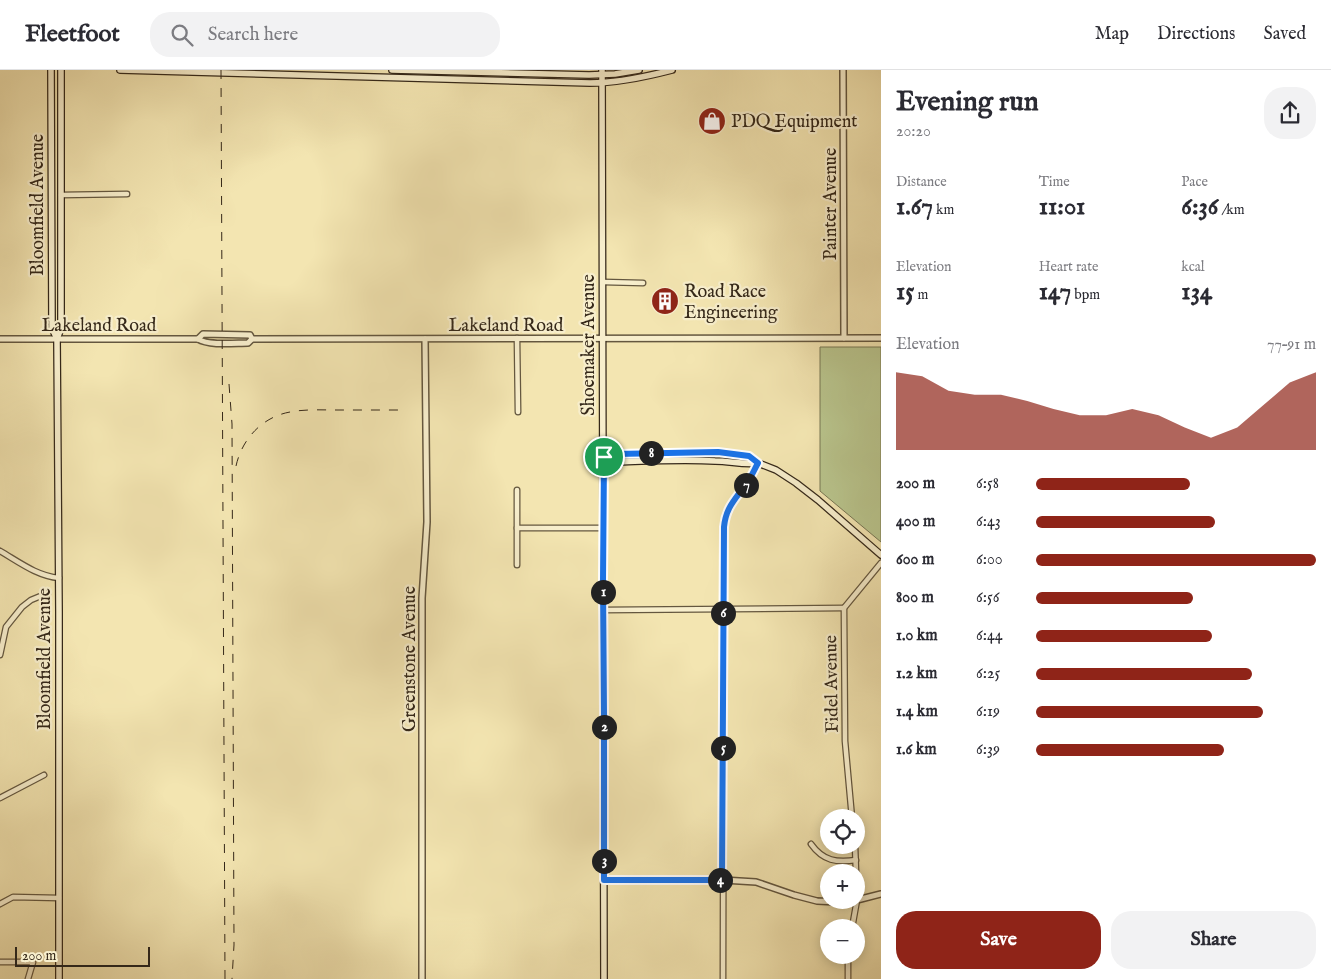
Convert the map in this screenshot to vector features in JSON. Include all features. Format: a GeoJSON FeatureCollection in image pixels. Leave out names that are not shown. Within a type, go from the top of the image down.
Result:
{"type":"FeatureCollection","features":[{"type":"Feature","properties":{"kind":"main road","name":"Bloomfield Avenue"},"geometry":{"type":"LineString","coordinates":[[51,70],[52,328],[57,339]]}},
{"type":"Feature","properties":{"kind":"main road","name":"Bloomfield Avenue"},"geometry":{"type":"LineString","coordinates":[[59,979],[57,339],[61,328],[61,70]]}},
{"type":"Feature","properties":{"kind":"main road"},"geometry":{"type":"LineString","coordinates":[[120,70],[602,83],[649,76],[672,70]]}},
{"type":"Feature","properties":{"kind":"main road"},"geometry":{"type":"LineString","coordinates":[[394,70],[516,74],[639,70]]}},
{"type":"Feature","properties":{"kind":"main road","name":"Shoemaker Avenue"},"geometry":{"type":"LineString","coordinates":[[602,72],[604,979]]}},
{"type":"Feature","properties":{"kind":"main road"},"geometry":{"type":"LineString","coordinates":[[516,74],[516,81]]}},
{"type":"Feature","properties":{"kind":"main road"},"geometry":{"type":"LineString","coordinates":[[52,195],[61,196]]}},
{"type":"Feature","properties":{"kind":"main road"},"geometry":{"type":"LineString","coordinates":[[694,461],[695,452]]}},
{"type":"Feature","properties":{"kind":"main road"},"geometry":{"type":"LineString","coordinates":[[604,457],[616,454],[695,452],[718,452],[749,456],[758,463],[776,470],[796,484],[833,512],[881,555]]}},
{"type":"Feature","properties":{"kind":"main road"},"geometry":{"type":"LineString","coordinates":[[604,457],[614,462],[717,461],[758,463]]}},
{"type":"Feature","properties":{"kind":"street"},"geometry":{"type":"LineString","coordinates":[[394,70],[395,78]]}},
{"type":"Feature","properties":{"kind":"street","name":"Painter Avenue"},"geometry":{"type":"LineString","coordinates":[[843,70],[844,338]]}},
{"type":"Feature","properties":{"kind":"street"},"geometry":{"type":"LineString","coordinates":[[61,196],[126,194]]}},
{"type":"Feature","properties":{"kind":"street"},"geometry":{"type":"LineString","coordinates":[[603,282],[643,283]]}},
{"type":"Feature","properties":{"kind":"street","name":"Lakeland Road"},"geometry":{"type":"LineString","coordinates":[[0,339],[198,339],[203,334],[250,335],[252,339],[881,338]]}},
{"type":"Feature","properties":{"kind":"street"},"geometry":{"type":"LineString","coordinates":[[517,338],[518,412]]}},
{"type":"Feature","properties":{"kind":"street","name":"Greenstone Avenue"},"geometry":{"type":"LineString","coordinates":[[422,979],[422,598],[427,522],[425,339]]}},
{"type":"Feature","properties":{"kind":"street"},"geometry":{"type":"LineString","coordinates":[[723,979],[724,520],[732,502],[748,483],[758,463]]}},
{"type":"Feature","properties":{"kind":"street"},"geometry":{"type":"LineString","coordinates":[[517,490],[518,565]]}},
{"type":"Feature","properties":{"kind":"street"},"geometry":{"type":"LineString","coordinates":[[517,528],[603,528]]}},
{"type":"Feature","properties":{"kind":"street"},"geometry":{"type":"LineString","coordinates":[[0,551],[38,574],[50,578],[59,578]]}},
{"type":"Feature","properties":{"kind":"street"},"geometry":{"type":"LineString","coordinates":[[603,610],[844,608],[881,563]]}},
{"type":"Feature","properties":{"kind":"street"},"geometry":{"type":"LineString","coordinates":[[0,655],[6,627],[22,607],[31,600],[48,593]]}},
{"type":"Feature","properties":{"kind":"street","name":"Fidel Avenue"},"geometry":{"type":"LineString","coordinates":[[844,608],[846,741],[851,809]]}},
{"type":"Feature","properties":{"kind":"street"},"geometry":{"type":"LineString","coordinates":[[0,798],[44,775]]}},
{"type":"Feature","properties":{"kind":"street"},"geometry":{"type":"LineString","coordinates":[[811,844],[817,853],[830,859],[842,862],[856,860]]}},
{"type":"Feature","properties":{"kind":"street"},"geometry":{"type":"LineString","coordinates":[[856,854],[856,864]]}},
{"type":"Feature","properties":{"kind":"street"},"geometry":{"type":"LineString","coordinates":[[604,880],[722,880],[756,882],[794,895],[820,901]]}},
{"type":"Feature","properties":{"kind":"street"},"geometry":{"type":"LineString","coordinates":[[865,898],[881,894]]}},
{"type":"Feature","properties":{"kind":"street"},"geometry":{"type":"LineString","coordinates":[[0,904],[12,898],[59,898]]}},
{"type":"Feature","properties":{"kind":"street"},"geometry":{"type":"LineString","coordinates":[[0,962],[33,962],[28,979]]}},
{"type":"Feature","properties":{"kind":"street"},"geometry":{"type":"LineString","coordinates":[[848,964],[848,979]]}},
{"type":"Feature","properties":{"kind":"green space"},"geometry":{"type":"Polygon","coordinates":[[[820,347],[881,347],[881,542],[820,491],[820,347]]]}},
{"type":"Feature","properties":{"kind":"railway"},"geometry":{"type":"LineString","coordinates":[[221,70],[225,979]]}},
{"type":"Feature","properties":{"kind":"railway"},"geometry":{"type":"LineString","coordinates":[[229,384],[232,424],[234,945],[232,979]]}},
{"type":"Feature","properties":{"kind":"railway"},"geometry":{"type":"LineString","coordinates":[[236,466],[248,438],[262,424],[280,415],[308,410],[403,410]]}},
{"type":"Feature","properties":{"kind":"place","name":"PDQ Equipment"},"geometry":{"type":"Point","coordinates":[712,121]}},
{"type":"Feature","properties":{"kind":"place","name":"Road Race Engineering"},"geometry":{"type":"Point","coordinates":[665,301]}},
{"type":"Feature","properties":{"kind":"route"},"geometry":{"type":"LineString","coordinates":[[718,452],[749,456],[758,463],[748,483],[728,508],[724,520],[722,880],[604,880],[604,457],[616,454],[718,452]]}}]}
